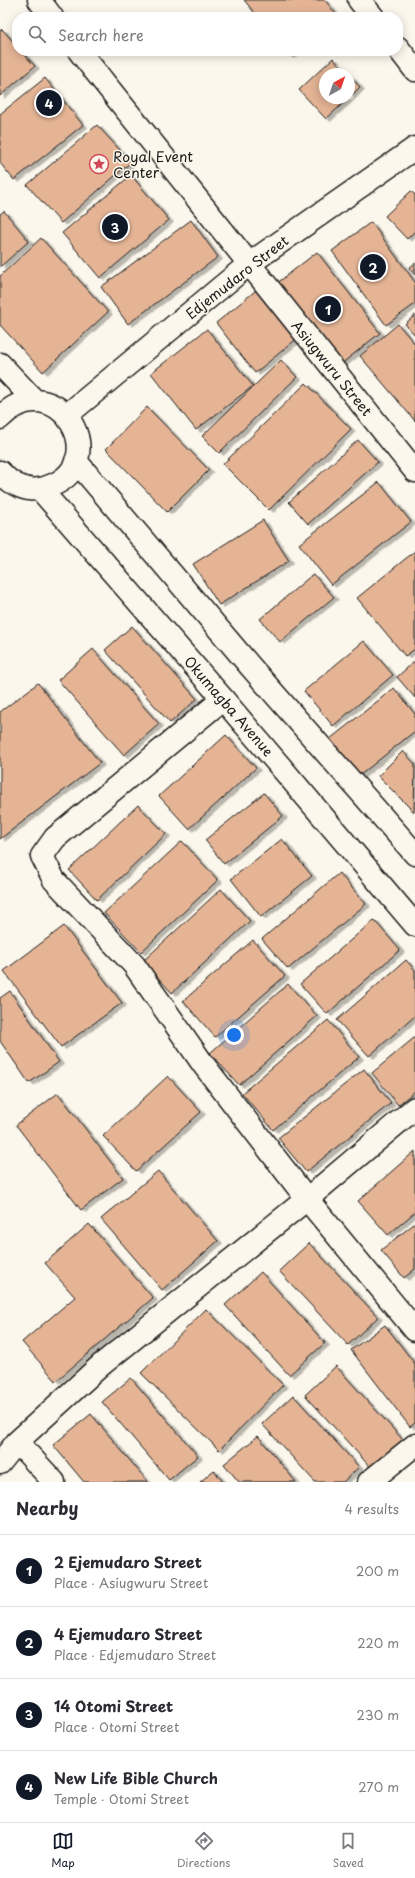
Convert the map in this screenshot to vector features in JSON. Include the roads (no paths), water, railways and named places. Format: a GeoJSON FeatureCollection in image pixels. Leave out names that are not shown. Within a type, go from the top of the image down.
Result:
{"type":"FeatureCollection","features":[{"type":"Feature","properties":{"kind":"street"},"geometry":{"type":"LineString","coordinates":[[39,0],[48,12]]}},
{"type":"Feature","properties":{"kind":"street"},"geometry":{"type":"LineString","coordinates":[[360,0],[369,12]]}},
{"type":"Feature","properties":{"kind":"street"},"geometry":{"type":"LineString","coordinates":[[403,54],[415,70]]}},
{"type":"Feature","properties":{"kind":"street","name":"Asiugwuru Street"},"geometry":{"type":"LineString","coordinates":[[83,56],[415,470]]}},
{"type":"Feature","properties":{"kind":"street","name":"Edjemudaro Street"},"geometry":{"type":"LineString","coordinates":[[67,416],[249,264],[415,148]]}},
{"type":"Feature","properties":{"kind":"street"},"geometry":{"type":"LineString","coordinates":[[0,364],[35,401]]}},
{"type":"Feature","properties":{"kind":"street"},"geometry":{"type":"LineString","coordinates":[[0,418],[15,405],[35,401],[47,403],[58,408],[67,416],[74,426],[78,437],[79,449],[76,461],[71,471],[62,480],[52,486],[40,489],[28,489],[17,486],[6,479],[0,472]]}},
{"type":"Feature","properties":{"kind":"street"},"geometry":{"type":"LineString","coordinates":[[76,461],[250,666],[415,854]]}},
{"type":"Feature","properties":{"kind":"street","name":"Okumagba Avenue"},"geometry":{"type":"LineString","coordinates":[[40,489],[223,699],[415,925]]}},
{"type":"Feature","properties":{"kind":"street"},"geometry":{"type":"LineString","coordinates":[[223,699],[55,838],[42,856],[54,880],[134,965],[203,1064],[307,1199],[415,1330]]}},
{"type":"Feature","properties":{"kind":"street"},"geometry":{"type":"LineString","coordinates":[[0,1463],[17,1442],[101,1364],[307,1199],[415,1108]]}},
{"type":"Feature","properties":{"kind":"street"},"geometry":{"type":"LineString","coordinates":[[17,1442],[54,1482]]}},
{"type":"Feature","properties":{"kind":"street"},"geometry":{"type":"LineString","coordinates":[[369,1482],[415,1445]]}},
{"type":"Feature","properties":{"kind":"place","name":"New Life Bible Church"},"geometry":{"type":"Point","coordinates":[49,103]}},
{"type":"Feature","properties":{"kind":"place","name":"Royal Event Center"},"geometry":{"type":"Point","coordinates":[99,164]}},
{"type":"Feature","properties":{"kind":"place","name":"14 Otomi Street"},"geometry":{"type":"Point","coordinates":[115,227]}},
{"type":"Feature","properties":{"kind":"place","name":"4 Ejemudaro Street"},"geometry":{"type":"Point","coordinates":[373,267]}},
{"type":"Feature","properties":{"kind":"place","name":"2 Ejemudaro Street"},"geometry":{"type":"Point","coordinates":[328,309]}}]}
